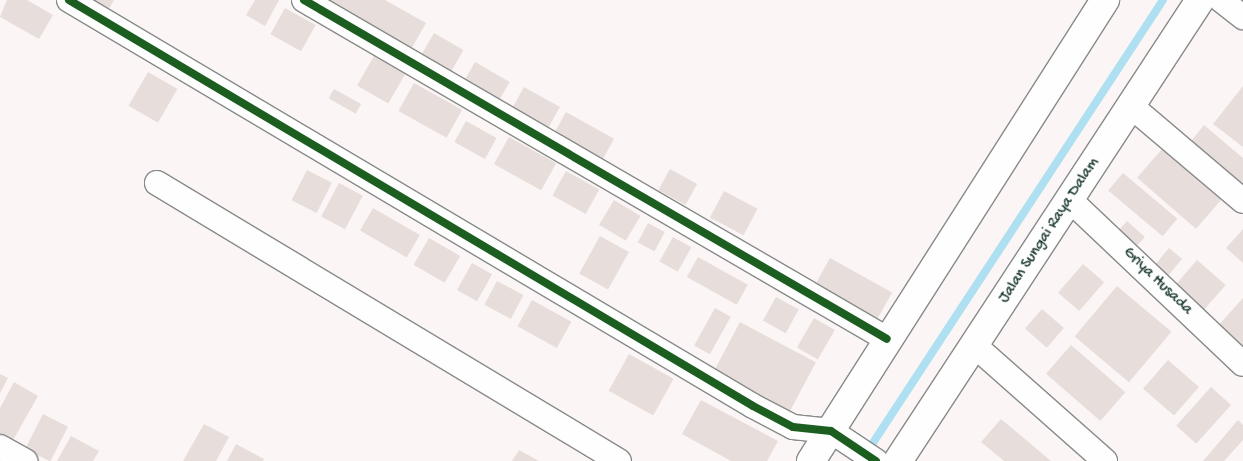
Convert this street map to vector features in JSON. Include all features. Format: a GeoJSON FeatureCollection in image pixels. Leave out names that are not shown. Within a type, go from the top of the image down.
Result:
{"type":"FeatureCollection","features":[{"type":"Feature","properties":{"kind":"street"},"geometry":{"type":"LineString","coordinates":[[68,0],[753,406],[793,427],[837,435],[876,461]]}},
{"type":"Feature","properties":{"kind":"street"},"geometry":{"type":"LineString","coordinates":[[304,0],[887,339]]}},
{"type":"Feature","properties":{"kind":"street"},"geometry":{"type":"LineString","coordinates":[[811,461],[837,435],[887,339],[1105,0]]}},
{"type":"Feature","properties":{"kind":"street","name":"Jalan Sungai Raya Dalam"},"geometry":{"type":"LineString","coordinates":[[898,461],[1200,0]]}},
{"type":"Feature","properties":{"kind":"street"},"geometry":{"type":"LineString","coordinates":[[1221,0],[1243,17]]}},
{"type":"Feature","properties":{"kind":"street"},"geometry":{"type":"LineString","coordinates":[[1131,106],[1243,201]]}},
{"type":"Feature","properties":{"kind":"street"},"geometry":{"type":"LineString","coordinates":[[156,182],[619,461]]}},
{"type":"Feature","properties":{"kind":"street","name":"Griya Husada"},"geometry":{"type":"LineString","coordinates":[[1070,200],[1243,364]]}},
{"type":"Feature","properties":{"kind":"street"},"geometry":{"type":"LineString","coordinates":[[974,345],[1105,461]]}},
{"type":"Feature","properties":{"kind":"street"},"geometry":{"type":"LineString","coordinates":[[0,447],[26,461]]}},
{"type":"Feature","properties":{"kind":"building"},"geometry":{"type":"Polygon","coordinates":[[[7,0],[27,0],[53,15],[39,39],[0,17],[7,0]]]}},
{"type":"Feature","properties":{"kind":"building"},"geometry":{"type":"Polygon","coordinates":[[[74,0],[114,0],[104,17],[74,0]]]}},
{"type":"Feature","properties":{"kind":"building"},"geometry":{"type":"Polygon","coordinates":[[[255,0],[279,0],[265,26],[246,15],[255,0]]]}},
{"type":"Feature","properties":{"kind":"building"},"geometry":{"type":"Polygon","coordinates":[[[319,0],[385,0],[426,23],[410,51],[319,0]]]}},
{"type":"Feature","properties":{"kind":"building"},"geometry":{"type":"Polygon","coordinates":[[[285,8],[316,25],[301,51],[270,34],[285,8]]]}},
{"type":"Feature","properties":{"kind":"building"},"geometry":{"type":"Polygon","coordinates":[[[434,33],[463,50],[448,76],[419,59],[434,33]]]}},
{"type":"Feature","properties":{"kind":"building"},"geometry":{"type":"Polygon","coordinates":[[[374,56],[405,74],[388,103],[357,85],[374,56]]]}},
{"type":"Feature","properties":{"kind":"building"},"geometry":{"type":"Polygon","coordinates":[[[475,62],[510,82],[497,105],[462,85],[475,62]]]}},
{"type":"Feature","properties":{"kind":"building"},"geometry":{"type":"Polygon","coordinates":[[[148,72],[177,89],[158,123],[128,106],[148,72]]]}},
{"type":"Feature","properties":{"kind":"building"},"geometry":{"type":"Polygon","coordinates":[[[414,83],[462,110],[447,138],[398,111],[414,83]]]}},
{"type":"Feature","properties":{"kind":"building"},"geometry":{"type":"Polygon","coordinates":[[[1243,86],[1243,147],[1213,124],[1243,86]]]}},
{"type":"Feature","properties":{"kind":"building"},"geometry":{"type":"Polygon","coordinates":[[[524,87],[560,107],[545,133],[509,113],[524,87]]]}},
{"type":"Feature","properties":{"kind":"building"},"geometry":{"type":"Polygon","coordinates":[[[334,89],[361,104],[356,114],[329,99],[334,89]]]}},
{"type":"Feature","properties":{"kind":"building"},"geometry":{"type":"Polygon","coordinates":[[[566,112],[614,139],[601,163],[552,136],[566,112]]]}},
{"type":"Feature","properties":{"kind":"building"},"geometry":{"type":"Polygon","coordinates":[[[466,121],[497,138],[485,159],[454,142],[466,121]]]}},
{"type":"Feature","properties":{"kind":"building"},"geometry":{"type":"Polygon","coordinates":[[[1204,125],[1243,158],[1243,194],[1187,146],[1204,125]]]}},
{"type":"Feature","properties":{"kind":"building"},"geometry":{"type":"Polygon","coordinates":[[[509,137],[556,163],[541,190],[494,164],[509,137]]]}},
{"type":"Feature","properties":{"kind":"building"},"geometry":{"type":"Polygon","coordinates":[[[1162,149],[1221,200],[1196,229],[1137,178],[1162,149]]]}},
{"type":"Feature","properties":{"kind":"building"},"geometry":{"type":"Polygon","coordinates":[[[670,169],[697,184],[685,205],[658,190],[670,169]]]}},
{"type":"Feature","properties":{"kind":"building"},"geometry":{"type":"Polygon","coordinates":[[[307,170],[332,183],[317,213],[292,200],[307,170]]]}},
{"type":"Feature","properties":{"kind":"building"},"geometry":{"type":"Polygon","coordinates":[[[566,171],[599,189],[586,214],[552,195],[566,171]]]}},
{"type":"Feature","properties":{"kind":"building"},"geometry":{"type":"Polygon","coordinates":[[[1123,173],[1177,219],[1163,236],[1108,191],[1123,173]]]}},
{"type":"Feature","properties":{"kind":"building"},"geometry":{"type":"Polygon","coordinates":[[[339,183],[363,196],[345,229],[321,217],[339,183]]]}},
{"type":"Feature","properties":{"kind":"building"},"geometry":{"type":"Polygon","coordinates":[[[724,191],[758,209],[743,235],[710,217],[724,191]]]}},
{"type":"Feature","properties":{"kind":"building"},"geometry":{"type":"Polygon","coordinates":[[[614,200],[641,216],[626,241],[599,225],[614,200]]]}},
{"type":"Feature","properties":{"kind":"building"},"geometry":{"type":"Polygon","coordinates":[[[373,208],[420,235],[407,258],[360,231],[373,208]]]}},
{"type":"Feature","properties":{"kind":"building"},"geometry":{"type":"Polygon","coordinates":[[[1127,221],[1145,237],[1133,250],[1116,234],[1127,221]]]}},
{"type":"Feature","properties":{"kind":"building"},"geometry":{"type":"Polygon","coordinates":[[[648,223],[665,232],[654,251],[638,242],[648,223]]]}},
{"type":"Feature","properties":{"kind":"building"},"geometry":{"type":"Polygon","coordinates":[[[1243,229],[1243,263],[1226,248],[1243,229]]]}},
{"type":"Feature","properties":{"kind":"building"},"geometry":{"type":"Polygon","coordinates":[[[600,236],[629,252],[608,290],[579,274],[600,236]]]}},
{"type":"Feature","properties":{"kind":"building"},"geometry":{"type":"Polygon","coordinates":[[[673,237],[691,247],[678,272],[659,261],[673,237]]]}},
{"type":"Feature","properties":{"kind":"building"},"geometry":{"type":"Polygon","coordinates":[[[429,238],[460,256],[445,283],[414,265],[429,238]]]}},
{"type":"Feature","properties":{"kind":"building"},"geometry":{"type":"Polygon","coordinates":[[[1169,248],[1182,259],[1166,278],[1153,267],[1169,248]]]}},
{"type":"Feature","properties":{"kind":"building"},"geometry":{"type":"Polygon","coordinates":[[[698,257],[748,285],[737,305],[687,277],[698,257]]]}},
{"type":"Feature","properties":{"kind":"building"},"geometry":{"type":"Polygon","coordinates":[[[830,258],[892,292],[875,323],[813,289],[830,258]]]}},
{"type":"Feature","properties":{"kind":"building"},"geometry":{"type":"Polygon","coordinates":[[[1197,260],[1226,285],[1201,314],[1172,289],[1197,260]]]}},
{"type":"Feature","properties":{"kind":"building"},"geometry":{"type":"Polygon","coordinates":[[[472,263],[492,274],[477,301],[457,290],[472,263]]]}},
{"type":"Feature","properties":{"kind":"building"},"geometry":{"type":"Polygon","coordinates":[[[1083,264],[1104,282],[1079,311],[1058,293],[1083,264]]]}},
{"type":"Feature","properties":{"kind":"building"},"geometry":{"type":"Polygon","coordinates":[[[497,281],[523,295],[511,319],[484,305],[497,281]]]}},
{"type":"Feature","properties":{"kind":"building"},"geometry":{"type":"Polygon","coordinates":[[[1117,286],[1171,332],[1129,382],[1075,337],[1117,286]]]}},
{"type":"Feature","properties":{"kind":"building"},"geometry":{"type":"Polygon","coordinates":[[[776,297],[799,310],[786,333],[763,321],[776,297]]]}},
{"type":"Feature","properties":{"kind":"building"},"geometry":{"type":"Polygon","coordinates":[[[1243,298],[1243,349],[1217,327],[1243,298]]]}},
{"type":"Feature","properties":{"kind":"building"},"geometry":{"type":"Polygon","coordinates":[[[532,300],[571,322],[557,348],[517,326],[532,300]]]}},
{"type":"Feature","properties":{"kind":"building"},"geometry":{"type":"Polygon","coordinates":[[[715,308],[731,317],[710,354],[694,346],[715,308]]]}},
{"type":"Feature","properties":{"kind":"building"},"geometry":{"type":"Polygon","coordinates":[[[1042,309],[1064,328],[1047,348],[1025,329],[1042,309]]]}},
{"type":"Feature","properties":{"kind":"building"},"geometry":{"type":"Polygon","coordinates":[[[814,318],[835,330],[818,359],[797,347],[814,318]]]}},
{"type":"Feature","properties":{"kind":"building"},"geometry":{"type":"Polygon","coordinates":[[[740,322],[816,362],[788,415],[712,375],[740,322]]]}},
{"type":"Feature","properties":{"kind":"building"},"geometry":{"type":"Polygon","coordinates":[[[1071,345],[1125,392],[1100,421],[1046,374],[1071,345]]]}},
{"type":"Feature","properties":{"kind":"building"},"geometry":{"type":"Polygon","coordinates":[[[629,354],[674,379],[653,415],[609,391],[629,354]]]}},
{"type":"Feature","properties":{"kind":"building"},"geometry":{"type":"Polygon","coordinates":[[[1168,360],[1199,387],[1174,416],[1143,389],[1168,360]]]}},
{"type":"Feature","properties":{"kind":"building"},"geometry":{"type":"Polygon","coordinates":[[[0,374],[8,378],[0,393],[0,374]]]}},
{"type":"Feature","properties":{"kind":"building"},"geometry":{"type":"Polygon","coordinates":[[[14,382],[38,396],[12,442],[0,435],[0,408],[14,382]]]}},
{"type":"Feature","properties":{"kind":"building"},"geometry":{"type":"Polygon","coordinates":[[[1211,387],[1231,405],[1196,444],[1176,426],[1211,387]]]}},
{"type":"Feature","properties":{"kind":"building"},"geometry":{"type":"Polygon","coordinates":[[[701,400],[778,441],[767,461],[731,461],[682,434],[701,400]]]}},
{"type":"Feature","properties":{"kind":"building"},"geometry":{"type":"Polygon","coordinates":[[[43,414],[68,427],[50,461],[25,449],[43,414]]]}},
{"type":"Feature","properties":{"kind":"building"},"geometry":{"type":"Polygon","coordinates":[[[1001,419],[1051,461],[1004,461],[981,442],[1001,419]]]}},
{"type":"Feature","properties":{"kind":"building"},"geometry":{"type":"Polygon","coordinates":[[[1238,420],[1243,425],[1243,440],[1224,461],[1203,461],[1238,420]]]}},
{"type":"Feature","properties":{"kind":"building"},"geometry":{"type":"Polygon","coordinates":[[[204,424],[229,437],[216,461],[183,461],[204,424]]]}},
{"type":"Feature","properties":{"kind":"building"},"geometry":{"type":"Polygon","coordinates":[[[71,436],[99,451],[93,461],[57,461],[71,436]]]}},
{"type":"Feature","properties":{"kind":"building"},"geometry":{"type":"Polygon","coordinates":[[[236,444],[264,459],[263,461],[227,461],[236,444]]]}},
{"type":"Feature","properties":{"kind":"building"},"geometry":{"type":"Polygon","coordinates":[[[519,450],[539,461],[512,461],[519,450]]]}},
{"type":"Feature","properties":{"kind":"waterway"},"geometry":{"type":"LineString","coordinates":[[867,452],[1163,0]]}},
{"type":"Feature","properties":{"kind":"cycle path"},"geometry":{"type":"LineString","coordinates":[[69,0],[753,406],[793,427],[831,431],[876,461]]}},
{"type":"Feature","properties":{"kind":"cycle path"},"geometry":{"type":"LineString","coordinates":[[304,0],[887,339]]}}]}
